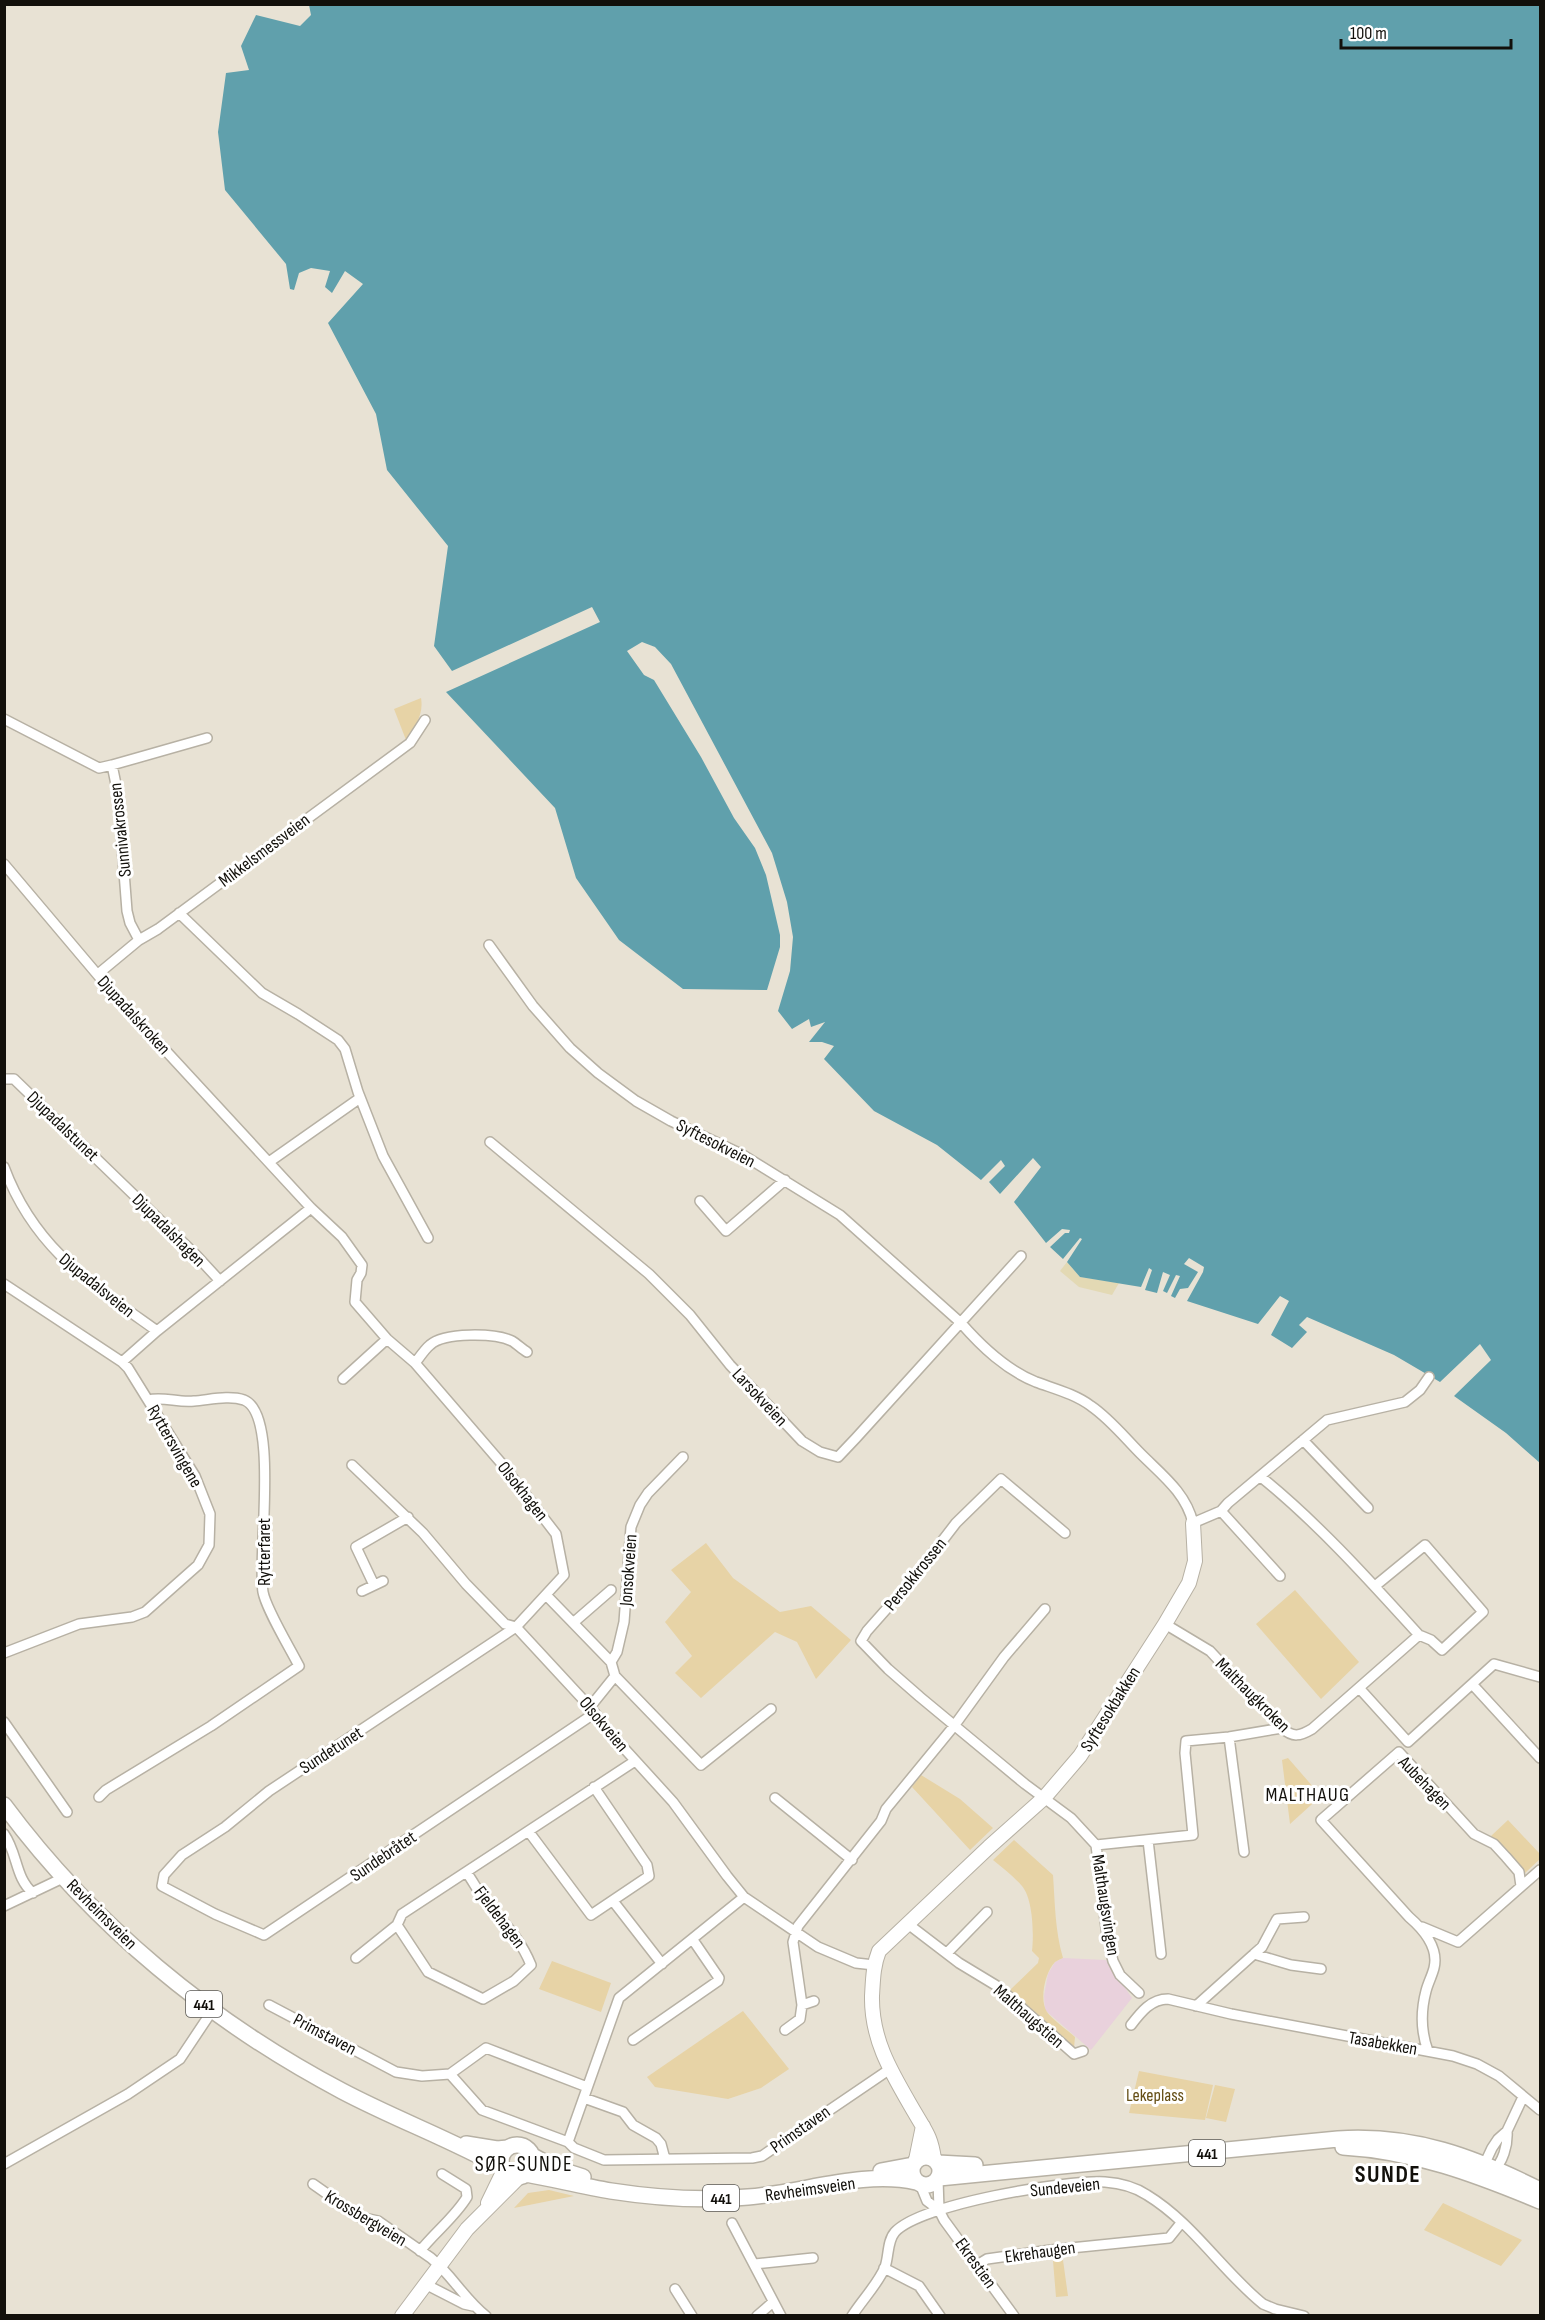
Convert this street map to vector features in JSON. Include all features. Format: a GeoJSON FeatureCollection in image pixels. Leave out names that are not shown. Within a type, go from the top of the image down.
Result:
{"type":"FeatureCollection","features":[{"type":"Feature","properties":{"kind":"main road","name":"Revheimsveien"},"geometry":{"type":"LineString","coordinates":[[4,1805],[65,1877],[126,1939],[212,2011],[276,2053],[343,2091],[385,2113],[450,2140],[503,2169]]}},
{"type":"Feature","properties":{"kind":"main road","name":"441"},"geometry":{"type":"LineString","coordinates":[[937,2170],[1107,2161],[1355,2138],[1396,2140],[1443,2150],[1540,2190]]}},
{"type":"Feature","properties":{"kind":"main road","name":"Revheimsveien"},"geometry":{"type":"LineString","coordinates":[[450,2140],[486,2147],[508,2148]]}},
{"type":"Feature","properties":{"kind":"main road","name":"441"},"geometry":{"type":"LineString","coordinates":[[508,2148],[519,2146],[531,2155]]}},
{"type":"Feature","properties":{"kind":"main road"},"geometry":{"type":"LineString","coordinates":[[503,2169],[502,2155],[508,2148]]}},
{"type":"Feature","properties":{"kind":"main road","name":"Revheimsveien"},"geometry":{"type":"LineString","coordinates":[[531,2155],[564,2171],[613,2183],[667,2190],[724,2192],[772,2187],[915,2163]]}},
{"type":"Feature","properties":{"kind":"main road"},"geometry":{"type":"LineString","coordinates":[[522,2176],[532,2166],[531,2155]]}},
{"type":"Feature","properties":{"kind":"main road","name":"441"},"geometry":{"type":"LineString","coordinates":[[915,2163],[925,2157],[937,2170]]}},
{"type":"Feature","properties":{"kind":"main road"},"geometry":{"type":"LineString","coordinates":[[915,2163],[912,2175],[918,2183]]}},
{"type":"Feature","properties":{"kind":"main road","name":"441"},"geometry":{"type":"LineString","coordinates":[[503,2169],[510,2176],[522,2176]]}},
{"type":"Feature","properties":{"kind":"main road","name":"441"},"geometry":{"type":"LineString","coordinates":[[918,2183],[929,2185],[937,2170]]}},
{"type":"Feature","properties":{"kind":"main road","name":"441"},"geometry":{"type":"LineString","coordinates":[[1489,2170],[1540,2201]]}},
{"type":"Feature","properties":{"kind":"main road","name":"Revheimsveien"},"geometry":{"type":"LineString","coordinates":[[522,2176],[612,2191],[691,2199],[749,2197],[874,2180],[903,2179],[918,2183]]}},
{"type":"Feature","properties":{"kind":"street","name":"Sunnivakrossen"},"geometry":{"type":"LineString","coordinates":[[4,719],[99,768],[112,765],[118,794],[128,911],[135,936],[139,940]]}},
{"type":"Feature","properties":{"kind":"street","name":"Mikkelsmessveien"},"geometry":{"type":"LineString","coordinates":[[98,974],[139,940],[410,743],[425,720]]}},
{"type":"Feature","properties":{"kind":"street"},"geometry":{"type":"LineString","coordinates":[[112,765],[207,738]]}},
{"type":"Feature","properties":{"kind":"street","name":"Djupadalskroken"},"geometry":{"type":"LineString","coordinates":[[4,864],[98,974],[310,1208],[342,1237],[362,1265],[357,1280],[355,1302],[364,1314]]}},
{"type":"Feature","properties":{"kind":"street"},"geometry":{"type":"LineString","coordinates":[[179,913],[261,993],[298,1014],[338,1041],[345,1049],[360,1098],[383,1156],[428,1238]]}},
{"type":"Feature","properties":{"kind":"street","name":"Syftesokveien"},"geometry":{"type":"LineString","coordinates":[[489,945],[533,1006],[570,1048],[598,1073],[653,1111],[743,1155],[840,1215],[961,1323]]}},
{"type":"Feature","properties":{"kind":"street","name":"Djupadalstunet"},"geometry":{"type":"LineString","coordinates":[[4,1079],[14,1079],[118,1180]]}},
{"type":"Feature","properties":{"kind":"street"},"geometry":{"type":"LineString","coordinates":[[269,1162],[360,1098]]}},
{"type":"Feature","properties":{"kind":"street","name":"Larsokveien"},"geometry":{"type":"LineString","coordinates":[[490,1142],[649,1274],[690,1315],[730,1365],[802,1441],[820,1452],[838,1456],[1021,1256]]}},
{"type":"Feature","properties":{"kind":"street","name":"Djupadalsveien"},"geometry":{"type":"LineString","coordinates":[[4,1167],[18,1200],[41,1235],[63,1260],[89,1282],[157,1331]]}},
{"type":"Feature","properties":{"kind":"street","name":"Djupadalshagen"},"geometry":{"type":"LineString","coordinates":[[118,1180],[220,1281]]}},
{"type":"Feature","properties":{"kind":"street"},"geometry":{"type":"LineString","coordinates":[[700,1201],[726,1231],[785,1180]]}},
{"type":"Feature","properties":{"kind":"street"},"geometry":{"type":"LineString","coordinates":[[122,1362],[157,1331],[310,1208]]}},
{"type":"Feature","properties":{"kind":"street","name":"Ryttersvingene"},"geometry":{"type":"LineString","coordinates":[[4,1284],[122,1362],[195,1476],[210,1514],[209,1545],[198,1565],[145,1612],[132,1617],[79,1624],[4,1653]]}},
{"type":"Feature","properties":{"kind":"street","name":"Olsokhagen"},"geometry":{"type":"LineString","coordinates":[[364,1314],[387,1339],[415,1363],[502,1464],[556,1534],[564,1575],[516,1627]]}},
{"type":"Feature","properties":{"kind":"street","name":"Syftesokbakken"},"geometry":{"type":"LineString","coordinates":[[874,1965],[879,1951],[1044,1798],[1080,1756],[1166,1624],[1193,1572],[1196,1551],[1193,1523],[1186,1502],[1172,1485],[1092,1407],[1073,1395],[1014,1371],[978,1343],[961,1323]]}},
{"type":"Feature","properties":{"kind":"street"},"geometry":{"type":"LineString","coordinates":[[415,1363],[430,1344],[442,1338],[460,1336],[493,1336],[512,1341],[527,1353]]}},
{"type":"Feature","properties":{"kind":"street"},"geometry":{"type":"LineString","coordinates":[[343,1379],[387,1339]]}},
{"type":"Feature","properties":{"kind":"street"},"geometry":{"type":"LineString","coordinates":[[1193,1523],[1221,1511],[1227,1503],[1327,1420],[1405,1401],[1420,1390],[1430,1377]]}},
{"type":"Feature","properties":{"kind":"street","name":"Rytterfaret"},"geometry":{"type":"LineString","coordinates":[[99,1797],[106,1790],[211,1726],[299,1666],[263,1593],[264,1446],[258,1415],[243,1400],[222,1398],[185,1402],[156,1398],[148,1400]]}},
{"type":"Feature","properties":{"kind":"street"},"geometry":{"type":"LineString","coordinates":[[1303,1440],[1368,1508]]}},
{"type":"Feature","properties":{"kind":"street","name":"Jonsokveien"},"geometry":{"type":"LineString","coordinates":[[611,1662],[617,1652],[624,1622],[631,1527],[648,1493],[683,1457]]}},
{"type":"Feature","properties":{"kind":"street","name":"Olsokveien"},"geometry":{"type":"LineString","coordinates":[[352,1465],[408,1517],[505,1624],[516,1627],[592,1710],[680,1810],[744,1897],[818,1947],[856,1963],[874,1965]]}},
{"type":"Feature","properties":{"kind":"street"},"geometry":{"type":"LineString","coordinates":[[1261,1477],[1346,1557],[1419,1635],[1431,1640],[1442,1650],[1483,1612],[1425,1545],[1375,1586]]}},
{"type":"Feature","properties":{"kind":"street","name":"Persokkrossen"},"geometry":{"type":"LineString","coordinates":[[1044,1798],[888,1670],[861,1641],[867,1631],[913,1579],[956,1522],[1001,1479],[1065,1533]]}},
{"type":"Feature","properties":{"kind":"street"},"geometry":{"type":"LineString","coordinates":[[1221,1511],[1280,1576]]}},
{"type":"Feature","properties":{"kind":"street"},"geometry":{"type":"LineString","coordinates":[[362,1591],[379,1583],[356,1547],[408,1517]]}},
{"type":"Feature","properties":{"kind":"street","name":"Jonsokveien"},"geometry":{"type":"LineString","coordinates":[[573,1623],[611,1590]]}},
{"type":"Feature","properties":{"kind":"street"},"geometry":{"type":"LineString","coordinates":[[546,1596],[611,1662],[615,1677],[701,1765],[771,1709]]}},
{"type":"Feature","properties":{"kind":"street"},"geometry":{"type":"LineString","coordinates":[[785,2030],[800,2019],[802,2005],[793,1942],[798,1934],[798,1926],[852,1860],[881,1821],[886,1809],[954,1726],[1004,1657],[1045,1609]]}},
{"type":"Feature","properties":{"kind":"street","name":"Malthaugkroken"},"geometry":{"type":"LineString","coordinates":[[1166,1624],[1209,1651],[1289,1734],[1302,1735],[1360,1689],[1419,1635]]}},
{"type":"Feature","properties":{"kind":"street","name":"Sundetunet"},"geometry":{"type":"LineString","coordinates":[[162,1886],[166,1871],[182,1855],[225,1827],[269,1791],[516,1627]]}},
{"type":"Feature","properties":{"kind":"street"},"geometry":{"type":"LineString","coordinates":[[1540,1677],[1494,1664],[1472,1684],[1540,1758]]}},
{"type":"Feature","properties":{"kind":"street"},"geometry":{"type":"LineString","coordinates":[[592,1710],[615,1677]]}},
{"type":"Feature","properties":{"kind":"street","name":"Aubehagen"},"geometry":{"type":"LineString","coordinates":[[1360,1689],[1408,1742],[1472,1684]]}},
{"type":"Feature","properties":{"kind":"street","name":"Sundebråtet"},"geometry":{"type":"LineString","coordinates":[[162,1886],[215,1914],[264,1935],[592,1710]]}},
{"type":"Feature","properties":{"kind":"street"},"geometry":{"type":"LineString","coordinates":[[4,1722],[52,1801],[68,1812]]}},
{"type":"Feature","properties":{"kind":"street"},"geometry":{"type":"LineString","coordinates":[[1244,1852],[1229,1737],[1282,1728]]}},
{"type":"Feature","properties":{"kind":"street","name":"Malthaugsvingen"},"geometry":{"type":"LineString","coordinates":[[1096,1845],[1193,1835],[1185,1753],[1186,1741],[1229,1737]]}},
{"type":"Feature","properties":{"kind":"street","name":"Aubehagen"},"geometry":{"type":"LineString","coordinates":[[1521,1886],[1519,1872],[1506,1857],[1494,1844],[1474,1834],[1399,1752],[1321,1820],[1408,1917],[1422,1928],[1458,1941],[1540,1870]]}},
{"type":"Feature","properties":{"kind":"street","name":"Fjeldehagen"},"geometry":{"type":"LineString","coordinates":[[356,1958],[397,1925],[402,1914],[635,1761]]}},
{"type":"Feature","properties":{"kind":"street"},"geometry":{"type":"LineString","coordinates":[[529,1832],[591,1915],[650,1876],[650,1872],[624,1828],[594,1787]]}},
{"type":"Feature","properties":{"kind":"street"},"geometry":{"type":"LineString","coordinates":[[776,1798],[852,1860]]}},
{"type":"Feature","properties":{"kind":"street","name":"Malthaugsvingen"},"geometry":{"type":"LineString","coordinates":[[1044,1798],[1071,1818],[1096,1845],[1107,1936],[1113,1961],[1120,1975],[1139,1993]]}},
{"type":"Feature","properties":{"kind":"street"},"geometry":{"type":"LineString","coordinates":[[4,1834],[16,1857],[23,1884],[33,1893]]}},
{"type":"Feature","properties":{"kind":"street"},"geometry":{"type":"LineString","coordinates":[[1148,1840],[1161,1954]]}},
{"type":"Feature","properties":{"kind":"street","name":"Fjeldehagen"},"geometry":{"type":"LineString","coordinates":[[397,1925],[428,1972],[476,1996],[483,1999],[514,1982],[531,1965],[526,1951],[487,1903],[467,1873]]}},
{"type":"Feature","properties":{"kind":"street"},"geometry":{"type":"LineString","coordinates":[[4,1906],[65,1877]]}},
{"type":"Feature","properties":{"kind":"street"},"geometry":{"type":"LineString","coordinates":[[568,2142],[612,2016],[622,1995],[744,1897]]}},
{"type":"Feature","properties":{"kind":"street"},"geometry":{"type":"LineString","coordinates":[[613,1901],[662,1964]]}},
{"type":"Feature","properties":{"kind":"street"},"geometry":{"type":"LineString","coordinates":[[947,1953],[987,1912]]}},
{"type":"Feature","properties":{"kind":"street"},"geometry":{"type":"LineString","coordinates":[[1196,2006],[1262,1947],[1277,1919],[1305,1917]]}},
{"type":"Feature","properties":{"kind":"street","name":"Malthaugstien"},"geometry":{"type":"LineString","coordinates":[[908,1924],[958,1963],[997,1986],[1074,2054],[1083,2051]]}},
{"type":"Feature","properties":{"kind":"street","name":"Aubehagen"},"geometry":{"type":"LineString","coordinates":[[1422,1928],[1435,1957],[1424,2006],[1423,2032],[1428,2051]]}},
{"type":"Feature","properties":{"kind":"street"},"geometry":{"type":"LineString","coordinates":[[633,2040],[718,1981],[719,1978],[693,1940]]}},
{"type":"Feature","properties":{"kind":"street"},"geometry":{"type":"LineString","coordinates":[[1254,1954],[1292,1965],[1321,1969]]}},
{"type":"Feature","properties":{"kind":"street"},"geometry":{"type":"LineString","coordinates":[[874,1965],[872,2006],[874,2030],[890,2069],[931,2139],[937,2170],[939,2210]]}},
{"type":"Feature","properties":{"kind":"street","name":"Tasabekken"},"geometry":{"type":"LineString","coordinates":[[1131,2025],[1150,2004],[1160,1999],[1428,2051],[1477,2064],[1499,2076],[1540,2110]]}},
{"type":"Feature","properties":{"kind":"street"},"geometry":{"type":"LineString","coordinates":[[802,2005],[814,2001]]}},
{"type":"Feature","properties":{"kind":"street","name":"Primstaven"},"geometry":{"type":"LineString","coordinates":[[269,2005],[396,2072],[415,2076],[450,2074],[482,2110],[568,2142],[574,2148],[604,2160],[762,2156],[890,2069]]}},
{"type":"Feature","properties":{"kind":"street"},"geometry":{"type":"LineString","coordinates":[[4,2164],[128,2094],[180,2059],[212,2011]]}},
{"type":"Feature","properties":{"kind":"street"},"geometry":{"type":"LineString","coordinates":[[450,2074],[486,2048],[587,2087]]}},
{"type":"Feature","properties":{"kind":"street"},"geometry":{"type":"LineString","coordinates":[[1489,2170],[1506,2147],[1507,2131],[1524,2097]]}},
{"type":"Feature","properties":{"kind":"street"},"geometry":{"type":"LineString","coordinates":[[584,2098],[623,2112],[633,2125],[656,2138],[661,2144],[665,2159]]}},
{"type":"Feature","properties":{"kind":"street"},"geometry":{"type":"LineString","coordinates":[[915,2163],[923,2126]]}},
{"type":"Feature","properties":{"kind":"street"},"geometry":{"type":"LineString","coordinates":[[486,2208],[503,2169]]}},
{"type":"Feature","properties":{"kind":"street","name":"Krossbergveien"},"geometry":{"type":"LineString","coordinates":[[420,2251],[438,2229],[460,2208],[467,2197],[466,2189],[442,2174]]}},
{"type":"Feature","properties":{"kind":"street"},"geometry":{"type":"LineString","coordinates":[[402,2316],[439,2264],[486,2208],[522,2176]]}},
{"type":"Feature","properties":{"kind":"street","name":"Sundeveien"},"geometry":{"type":"LineString","coordinates":[[885,2268],[892,2238],[896,2232],[923,2215],[978,2199],[1084,2182],[1106,2182],[1124,2185],[1146,2194],[1181,2223],[1263,2304],[1304,2316]]}},
{"type":"Feature","properties":{"kind":"street"},"geometry":{"type":"LineString","coordinates":[[918,2183],[927,2200],[939,2210]]}},
{"type":"Feature","properties":{"kind":"street","name":"Krossbergveien"},"geometry":{"type":"LineString","coordinates":[[313,2184],[360,2217],[378,2221],[439,2264],[473,2306],[486,2316]]}},
{"type":"Feature","properties":{"kind":"street","name":"Ekrestien"},"geometry":{"type":"LineString","coordinates":[[939,2210],[1014,2316]]}},
{"type":"Feature","properties":{"kind":"street"},"geometry":{"type":"LineString","coordinates":[[732,2223],[781,2316]]}},
{"type":"Feature","properties":{"kind":"street","name":"Ekrehaugen"},"geometry":{"type":"LineString","coordinates":[[977,2265],[987,2259],[1169,2238],[1181,2223]]}},
{"type":"Feature","properties":{"kind":"street"},"geometry":{"type":"LineString","coordinates":[[755,2264],[813,2258]]}},
{"type":"Feature","properties":{"kind":"street"},"geometry":{"type":"LineString","coordinates":[[852,2316],[885,2268],[919,2286],[940,2316]]}},
{"type":"Feature","properties":{"kind":"street","name":"Krossbergveien"},"geometry":{"type":"LineString","coordinates":[[424,2284],[464,2304],[473,2306]]}},
{"type":"Feature","properties":{"kind":"street"},"geometry":{"type":"LineString","coordinates":[[675,2289],[692,2316]]}},
{"type":"Feature","properties":{"kind":"street"},"geometry":{"type":"LineString","coordinates":[[757,2316],[773,2302]]}},
{"type":"Feature","properties":{"kind":"shaded area"},"geometry":{"type":"Polygon","coordinates":[[[1063,1958],[1106,1960],[1132,1998],[1091,2050],[1045,2010],[1044,1996],[1048,1974],[1055,1962],[1063,1958]]]}},
{"type":"Feature","properties":{"kind":"green space"},"geometry":{"type":"Polygon","coordinates":[[[421,698],[420,715],[406,740],[394,709],[421,698]]]}},
{"type":"Feature","properties":{"kind":"green space"},"geometry":{"type":"Polygon","coordinates":[[[706,1543],[733,1578],[780,1612],[811,1606],[851,1640],[816,1679],[797,1642],[775,1632],[701,1698],[675,1673],[692,1656],[665,1622],[691,1592],[671,1570],[706,1543]]]}},
{"type":"Feature","properties":{"kind":"green space"},"geometry":{"type":"Polygon","coordinates":[[[1295,1590],[1359,1662],[1321,1699],[1256,1624],[1295,1590]]]}},
{"type":"Feature","properties":{"kind":"green space"},"geometry":{"type":"Polygon","coordinates":[[[1288,1758],[1321,1796],[1290,1824],[1282,1760],[1288,1758]]]}},
{"type":"Feature","properties":{"kind":"green space"},"geometry":{"type":"Polygon","coordinates":[[[921,1775],[960,1799],[993,1828],[970,1850],[912,1787],[921,1775]]]}},
{"type":"Feature","properties":{"kind":"green space"},"geometry":{"type":"Polygon","coordinates":[[[1508,1820],[1540,1854],[1540,1859],[1525,1873],[1491,1836],[1508,1820]]]}},
{"type":"Feature","properties":{"kind":"green space"},"geometry":{"type":"Polygon","coordinates":[[[1014,1840],[1053,1875],[1057,1927],[1063,1958],[1055,1962],[1048,1972],[1043,2001],[1047,2012],[1075,2037],[1074,2048],[1009,1991],[1038,1963],[1039,1958],[1032,1951],[1032,1917],[1026,1892],[1016,1879],[993,1860],[1014,1840]]]}},
{"type":"Feature","properties":{"kind":"green space"},"geometry":{"type":"Polygon","coordinates":[[[552,1961],[611,1983],[601,2012],[539,1989],[552,1961]]]}},
{"type":"Feature","properties":{"kind":"green space"},"geometry":{"type":"Polygon","coordinates":[[[743,2011],[789,2069],[761,2088],[728,2099],[655,2087],[647,2077],[743,2011]]]}},
{"type":"Feature","properties":{"kind":"green space","name":"Lekeplass"},"geometry":{"type":"Polygon","coordinates":[[[1139,2071],[1213,2085],[1205,2120],[1129,2113],[1139,2071]]]}},
{"type":"Feature","properties":{"kind":"green space"},"geometry":{"type":"Polygon","coordinates":[[[1215,2085],[1235,2089],[1226,2122],[1206,2118],[1215,2085]]]}},
{"type":"Feature","properties":{"kind":"green space"},"geometry":{"type":"Polygon","coordinates":[[[549,2190],[574,2196],[514,2208],[528,2193],[549,2190]]]}},
{"type":"Feature","properties":{"kind":"green space"},"geometry":{"type":"Polygon","coordinates":[[[1443,2203],[1522,2240],[1501,2266],[1424,2230],[1443,2203]]]}},
{"type":"Feature","properties":{"kind":"green space"},"geometry":{"type":"Polygon","coordinates":[[[1063,2260],[1068,2296],[1056,2297],[1053,2261],[1063,2260]]]}},
{"type":"Feature","properties":{"kind":"sand"},"geometry":{"type":"Polygon","coordinates":[[[1067,1262],[1080,1277],[1119,1283],[1112,1295],[1079,1287],[1060,1271],[1067,1262]]]}},
{"type":"Feature","properties":{"kind":"water"},"geometry":{"type":"Polygon","coordinates":[[[309,5],[1540,5],[1540,1463],[1506,1433],[1454,1396],[1491,1360],[1480,1344],[1440,1382],[1394,1355],[1307,1317],[1299,1325],[1307,1332],[1292,1348],[1271,1335],[1289,1301],[1280,1296],[1258,1324],[1187,1301],[1204,1267],[1189,1258],[1184,1264],[1198,1272],[1188,1288],[1180,1289],[1175,1298],[1171,1296],[1180,1276],[1176,1275],[1167,1293],[1163,1291],[1170,1275],[1163,1272],[1157,1293],[1145,1290],[1152,1270],[1149,1268],[1141,1287],[1080,1277],[1067,1262],[1082,1239],[1080,1238],[1063,1259],[1050,1247],[1070,1230],[1062,1229],[1046,1243],[1014,1202],[1041,1167],[1033,1158],[1000,1194],[989,1182],[1005,1166],[1001,1160],[981,1180],[937,1145],[874,1111],[824,1059],[834,1046],[822,1042],[809,1042],[825,1022],[811,1027],[809,1019],[792,1029],[778,1011],[790,971],[793,937],[787,902],[772,853],[671,664],[655,647],[642,642],[627,651],[644,675],[654,680],[701,757],[734,818],[755,848],[766,875],[780,935],[780,947],[767,990],[683,989],[619,940],[576,878],[555,808],[446,692],[600,622],[592,607],[452,671],[434,646],[448,546],[387,470],[376,414],[328,323],[363,284],[345,271],[332,293],[325,287],[330,271],[311,268],[299,273],[294,290],[290,289],[286,264],[225,190],[218,132],[226,73],[249,70],[241,46],[256,15],[300,26],[311,15],[309,5]]]}},
{"type":"Feature","properties":{"kind":"district","name":"MALTHAUG"},"geometry":{"type":"Point","coordinates":[1308,1794]}},
{"type":"Feature","properties":{"kind":"district","name":"SØR-SUNDE"},"geometry":{"type":"Point","coordinates":[524,2164]}},
{"type":"Feature","properties":{"kind":"district","name":"SUNDE"},"geometry":{"type":"Point","coordinates":[1388,2174]}}]}
